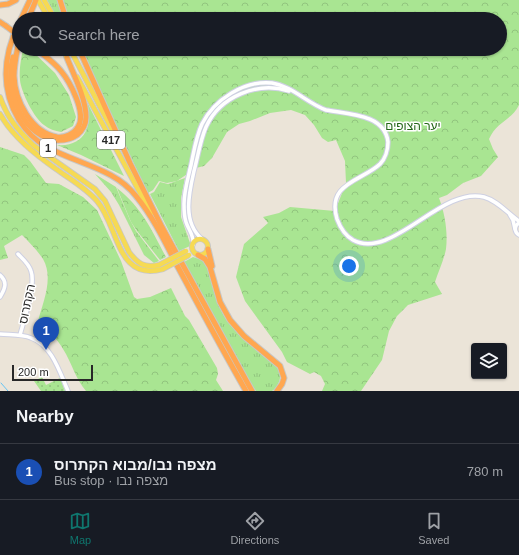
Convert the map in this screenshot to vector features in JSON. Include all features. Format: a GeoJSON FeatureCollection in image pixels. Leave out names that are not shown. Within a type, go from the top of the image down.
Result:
{"type":"FeatureCollection","features":[{"type":"Feature","properties":{"kind":"highway"},"geometry":{"type":"LineString","coordinates":[[0,5],[8,4],[16,0]]}},
{"type":"Feature","properties":{"kind":"highway"},"geometry":{"type":"LineString","coordinates":[[24,12],[30,0]]}},
{"type":"Feature","properties":{"kind":"highway"},"geometry":{"type":"LineString","coordinates":[[31,12],[37,0]]}},
{"type":"Feature","properties":{"kind":"highway"},"geometry":{"type":"LineString","coordinates":[[60,0],[64,12]]}},
{"type":"Feature","properties":{"kind":"highway"},"geometry":{"type":"LineString","coordinates":[[0,22],[12,31]]}},
{"type":"Feature","properties":{"kind":"highway","name":"1"},"geometry":{"type":"LineString","coordinates":[[12,39],[6,57],[5,89],[10,104],[24,127],[47,148],[106,172],[126,185],[136,196],[159,230],[246,391]]}},
{"type":"Feature","properties":{"kind":"highway"},"geometry":{"type":"LineString","coordinates":[[13,56],[12,87],[15,102],[31,127],[45,136],[60,141],[71,139],[78,134],[84,127],[86,117],[81,96],[67,58]]}},
{"type":"Feature","properties":{"kind":"highway"},"geometry":{"type":"LineString","coordinates":[[17,56],[14,75],[24,110],[38,128],[56,136],[67,136],[76,130],[80,123],[77,100],[69,82],[61,71],[45,56]]}},
{"type":"Feature","properties":{"kind":"highway"},"geometry":{"type":"LineString","coordinates":[[82,56],[130,163],[162,227],[253,391]]}},
{"type":"Feature","properties":{"kind":"highway"},"geometry":{"type":"LineString","coordinates":[[208,249],[214,281]]}},
{"type":"Feature","properties":{"kind":"highway"},"geometry":{"type":"LineString","coordinates":[[197,254],[202,256],[210,267],[220,302],[226,314],[239,331],[277,362],[282,370],[283,381],[277,391]]}},
{"type":"Feature","properties":{"kind":"highway"},"geometry":{"type":"LineString","coordinates":[[258,346],[280,360],[284,366],[287,378],[281,391]]}},
{"type":"Feature","properties":{"kind":"main road"},"geometry":{"type":"LineString","coordinates":[[37,0],[45,12]]}},
{"type":"Feature","properties":{"kind":"main road"},"geometry":{"type":"LineString","coordinates":[[44,0],[51,12]]}},
{"type":"Feature","properties":{"kind":"main road","name":"417"},"geometry":{"type":"LineString","coordinates":[[74,56],[130,163]]}},
{"type":"Feature","properties":{"kind":"main road","name":"417"},"geometry":{"type":"LineString","coordinates":[[67,58],[159,230]]}},
{"type":"Feature","properties":{"kind":"main road"},"geometry":{"type":"LineString","coordinates":[[0,97],[15,126],[33,145],[95,189],[105,201],[129,252],[134,259],[148,267],[161,267]]}},
{"type":"Feature","properties":{"kind":"main road"},"geometry":{"type":"LineString","coordinates":[[0,114],[7,126],[22,142],[55,168],[76,182],[98,201],[122,252],[130,263],[140,270],[150,272],[188,253],[203,254],[208,249],[206,242],[202,239],[195,241],[188,253]]}},
{"type":"Feature","properties":{"kind":"main road"},"geometry":{"type":"LineString","coordinates":[[192,245],[197,254]]}},
{"type":"Feature","properties":{"kind":"street"},"geometry":{"type":"LineString","coordinates":[[192,245],[194,241],[187,226],[184,213],[185,190],[195,143],[202,125],[207,115],[221,100],[239,89],[264,83],[290,89],[326,110],[364,117],[373,120],[382,127],[388,143],[387,151],[382,161],[373,169],[347,184],[341,191],[338,198],[336,212],[339,222],[345,232],[353,240],[368,244],[382,241],[453,201],[469,197],[485,198],[496,203],[519,222],[515,229]]}},
{"type":"Feature","properties":{"kind":"street"},"geometry":{"type":"LineString","coordinates":[[202,239],[197,235],[192,224],[189,213],[189,203],[190,191],[200,145],[206,127],[211,118],[224,104],[248,91],[270,88],[286,90],[301,96]]}},
{"type":"Feature","properties":{"kind":"street"},"geometry":{"type":"LineString","coordinates":[[505,210],[513,220],[516,232],[519,236]]}},
{"type":"Feature","properties":{"kind":"street","name":"הקתרוס"},"geometry":{"type":"LineString","coordinates":[[18,254],[29,267],[32,280],[20,335]]}},
{"type":"Feature","properties":{"kind":"street"},"geometry":{"type":"LineString","coordinates":[[0,275],[5,284],[4,290],[0,296]]}},
{"type":"Feature","properties":{"kind":"street"},"geometry":{"type":"LineString","coordinates":[[0,334],[20,335],[36,340],[47,350],[68,391]]}},
{"type":"Feature","properties":{"kind":"green space"},"geometry":{"type":"Polygon","coordinates":[[[47,0],[58,0],[62,12],[53,12],[47,0]]]}},
{"type":"Feature","properties":{"kind":"green space","name":"יער הצופים"},"geometry":{"type":"Polygon","coordinates":[[[63,0],[519,0],[519,105],[512,114],[496,128],[489,139],[498,157],[481,176],[463,183],[447,195],[439,198],[446,223],[447,236],[444,257],[435,282],[442,294],[408,305],[397,316],[389,331],[382,360],[361,391],[322,391],[325,384],[321,376],[314,372],[310,374],[287,362],[282,352],[245,301],[236,277],[244,244],[268,223],[263,217],[279,213],[290,207],[335,211],[346,183],[345,161],[336,140],[328,142],[322,138],[314,125],[305,115],[291,110],[270,113],[239,124],[227,132],[212,158],[204,166],[196,168],[177,181],[167,183],[159,181],[153,190],[148,193],[113,120],[85,56],[507,56],[507,12],[67,12],[63,0]]]}},
{"type":"Feature","properties":{"kind":"green space"},"geometry":{"type":"Polygon","coordinates":[[[22,56],[37,56],[55,73],[69,95],[76,117],[73,126],[61,132],[52,130],[40,122],[32,111],[23,91],[20,80],[22,56]]]}},
{"type":"Feature","properties":{"kind":"green space"},"geometry":{"type":"Polygon","coordinates":[[[87,102],[124,176],[57,145],[67,145],[74,142],[80,139],[85,133],[88,127],[89,119],[87,102]]]}},
{"type":"Feature","properties":{"kind":"green space"},"geometry":{"type":"Polygon","coordinates":[[[0,147],[24,155],[46,183],[59,184],[83,197],[97,210],[121,261],[134,297],[137,299],[150,297],[171,288],[185,316],[189,320],[217,368],[218,374],[216,380],[223,391],[86,391],[79,381],[61,345],[38,321],[48,282],[48,274],[43,259],[36,249],[22,235],[4,246],[8,258],[0,260],[0,147]]]}},
{"type":"Feature","properties":{"kind":"green space"},"geometry":{"type":"Polygon","coordinates":[[[95,174],[116,187],[136,231],[159,261],[154,263],[144,255],[119,205],[111,192],[95,174]]]}},
{"type":"Feature","properties":{"kind":"green space"},"geometry":{"type":"Polygon","coordinates":[[[185,178],[181,198],[181,217],[190,246],[179,251],[150,194],[154,192],[160,182],[168,184],[185,178]]]}},
{"type":"Feature","properties":{"kind":"green space"},"geometry":{"type":"Polygon","coordinates":[[[117,188],[140,211],[166,257],[160,260],[137,231],[131,222],[117,188]]]}},
{"type":"Feature","properties":{"kind":"green space"},"geometry":{"type":"Polygon","coordinates":[[[193,257],[202,260],[205,263],[211,278],[217,301],[229,323],[270,358],[279,369],[279,381],[272,391],[256,391],[250,383],[184,262],[193,257]]]}},
{"type":"Feature","properties":{"kind":"green space"},"geometry":{"type":"Polygon","coordinates":[[[38,323],[51,336],[45,342],[34,335],[38,323]]]}},
{"type":"Feature","properties":{"kind":"green space"},"geometry":{"type":"Polygon","coordinates":[[[42,377],[46,385],[60,378],[65,391],[41,391],[34,381],[42,377]]]}},
{"type":"Feature","properties":{"kind":"waterway"},"geometry":{"type":"LineString","coordinates":[[1,383],[8,391]]}},
{"type":"Feature","properties":{"kind":"place","name":"מצפה נבו/מבוא הקתרוס"},"geometry":{"type":"Point","coordinates":[46,350]}}]}
